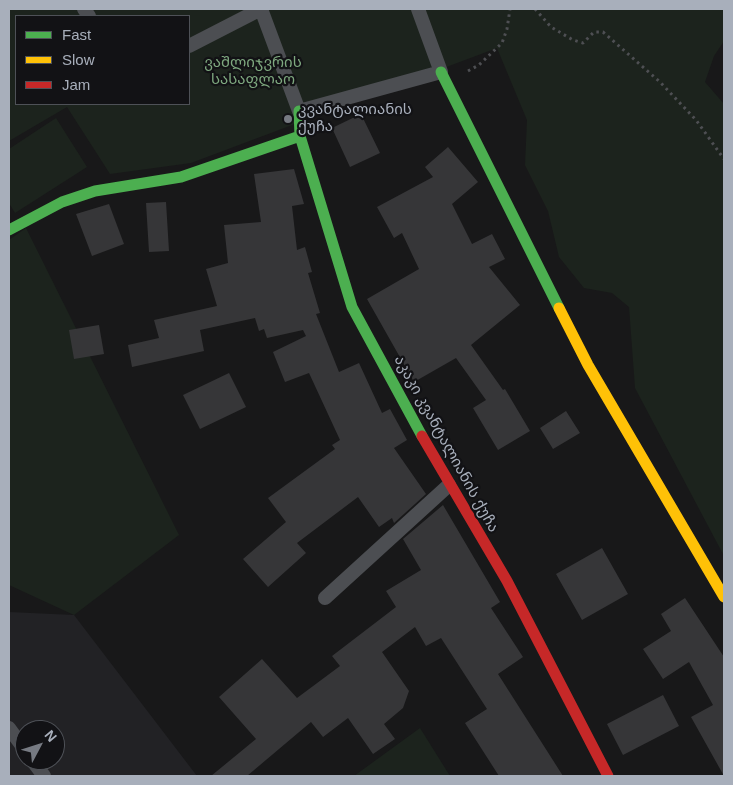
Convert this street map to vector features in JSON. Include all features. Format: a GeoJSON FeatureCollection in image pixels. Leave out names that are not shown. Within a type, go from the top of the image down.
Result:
{"type":"FeatureCollection","features":[{"type":"Feature","properties":{"kind":"street"},"geometry":{"type":"LineString","coordinates":[[444,77],[588,366],[724,597]]}},
{"type":"Feature","properties":{"kind":"street","name":"აკაკი კვანტალიანის ქუჩა"},"geometry":{"type":"LineString","coordinates":[[299,111],[300,136],[352,307],[449,485],[507,581],[608,776]]}},
{"type":"Feature","properties":{"kind":"street"},"geometry":{"type":"LineString","coordinates":[[9,230],[62,202],[95,191],[181,177],[300,136]]}},
{"type":"Feature","properties":{"kind":"lane"},"geometry":{"type":"LineString","coordinates":[[190,45],[261,9],[299,111],[444,77],[418,9]]}},
{"type":"Feature","properties":{"kind":"lane"},"geometry":{"type":"LineString","coordinates":[[325,598],[449,485]]}},
{"type":"Feature","properties":{"kind":"path"},"geometry":{"type":"LineString","coordinates":[[444,77],[480,64],[502,43],[507,29],[510,9]]}},
{"type":"Feature","properties":{"kind":"path"},"geometry":{"type":"LineString","coordinates":[[535,9],[551,27],[573,40],[582,43],[594,32],[603,32],[660,82],[696,120],[724,159]]}},
{"type":"Feature","properties":{"kind":"shaded area"},"geometry":{"type":"Polygon","coordinates":[[[9,612],[74,615],[197,776],[9,776],[9,612]]]}},
{"type":"Feature","properties":{"kind":"green space","name":"ვაშლიჯვრის სასაფლაო"},"geometry":{"type":"Polygon","coordinates":[[[9,9],[724,9],[724,41],[714,56],[705,82],[724,104],[724,556],[635,388],[629,307],[612,293],[584,288],[559,257],[548,211],[525,165],[527,120],[497,48],[191,163],[110,174],[67,107],[9,141],[9,9]]]}},
{"type":"Feature","properties":{"kind":"green space"},"geometry":{"type":"Polygon","coordinates":[[[56,118],[87,167],[15,213],[9,203],[9,149],[56,118]]]}},
{"type":"Feature","properties":{"kind":"green space"},"geometry":{"type":"Polygon","coordinates":[[[26,228],[179,535],[74,615],[9,585],[9,240],[26,228]]]}},
{"type":"Feature","properties":{"kind":"green space"},"geometry":{"type":"Polygon","coordinates":[[[420,728],[450,776],[354,776],[420,728]]]}},
{"type":"Feature","properties":{"kind":"building"},"geometry":{"type":"Polygon","coordinates":[[[361,114],[380,153],[350,167],[332,128],[361,114]]]}},
{"type":"Feature","properties":{"kind":"building"},"geometry":{"type":"Polygon","coordinates":[[[448,147],[478,182],[452,204],[472,244],[492,234],[505,259],[489,267],[520,305],[471,345],[503,390],[505,389],[530,431],[498,450],[473,408],[486,400],[456,358],[414,382],[367,299],[419,269],[402,233],[394,238],[377,207],[433,177],[425,167],[448,147]]]}},
{"type":"Feature","properties":{"kind":"building"},"geometry":{"type":"Polygon","coordinates":[[[294,169],[304,204],[292,206],[297,250],[305,247],[312,272],[308,273],[320,313],[316,314],[339,372],[359,363],[382,413],[390,409],[407,440],[394,448],[426,494],[394,523],[392,518],[379,527],[358,497],[297,543],[306,553],[268,587],[243,559],[286,522],[268,498],[335,449],[332,445],[340,440],[309,373],[285,382],[273,352],[306,336],[303,330],[267,338],[264,329],[259,331],[255,318],[200,330],[204,351],[132,367],[128,345],[159,338],[154,320],[217,306],[206,269],[228,263],[224,225],[261,222],[254,174],[294,169]]]}},
{"type":"Feature","properties":{"kind":"building"},"geometry":{"type":"Polygon","coordinates":[[[166,202],[169,251],[149,252],[146,203],[166,202]]]}},
{"type":"Feature","properties":{"kind":"building"},"geometry":{"type":"Polygon","coordinates":[[[109,204],[124,244],[92,256],[76,214],[109,204]]]}},
{"type":"Feature","properties":{"kind":"building"},"geometry":{"type":"Polygon","coordinates":[[[99,325],[104,354],[74,359],[69,330],[99,325]]]}},
{"type":"Feature","properties":{"kind":"building"},"geometry":{"type":"Polygon","coordinates":[[[229,373],[246,407],[200,429],[183,395],[229,373]]]}},
{"type":"Feature","properties":{"kind":"building"},"geometry":{"type":"Polygon","coordinates":[[[566,411],[580,433],[553,449],[540,428],[566,411]]]}},
{"type":"Feature","properties":{"kind":"building"},"geometry":{"type":"Polygon","coordinates":[[[443,505],[500,602],[491,608],[523,657],[498,674],[563,776],[499,776],[465,723],[487,709],[441,638],[426,646],[415,627],[382,652],[409,691],[403,708],[384,724],[395,739],[373,754],[348,718],[323,737],[311,722],[247,776],[211,776],[256,739],[219,697],[262,659],[297,698],[340,666],[332,656],[396,607],[386,591],[421,570],[403,539],[443,505]]]}},
{"type":"Feature","properties":{"kind":"building"},"geometry":{"type":"Polygon","coordinates":[[[602,548],[628,594],[582,620],[556,574],[602,548]]]}},
{"type":"Feature","properties":{"kind":"building"},"geometry":{"type":"Polygon","coordinates":[[[685,598],[724,657],[724,776],[691,717],[713,705],[689,662],[663,679],[643,649],[671,631],[661,614],[685,598]]]}},
{"type":"Feature","properties":{"kind":"building"},"geometry":{"type":"Polygon","coordinates":[[[663,695],[679,726],[623,755],[607,724],[663,695]]]}},
{"type":"Feature","properties":{"kind":"traffic: fast"},"geometry":{"type":"LineString","coordinates":[[441,72],[559,308]]}},
{"type":"Feature","properties":{"kind":"traffic: fast"},"geometry":{"type":"LineString","coordinates":[[299,111],[300,136],[352,307],[422,436]]}},
{"type":"Feature","properties":{"kind":"traffic: fast"},"geometry":{"type":"LineString","coordinates":[[9,230],[62,202],[95,191],[181,177],[300,136]]}},
{"type":"Feature","properties":{"kind":"traffic: slow"},"geometry":{"type":"LineString","coordinates":[[559,308],[588,365],[724,597]]}},
{"type":"Feature","properties":{"kind":"traffic: jam"},"geometry":{"type":"LineString","coordinates":[[422,436],[507,581],[608,776]]}},
{"type":"Feature","properties":{"kind":"place","name":"კვანტალიანის ქუჩა"},"geometry":{"type":"Point","coordinates":[288,119]}}]}
